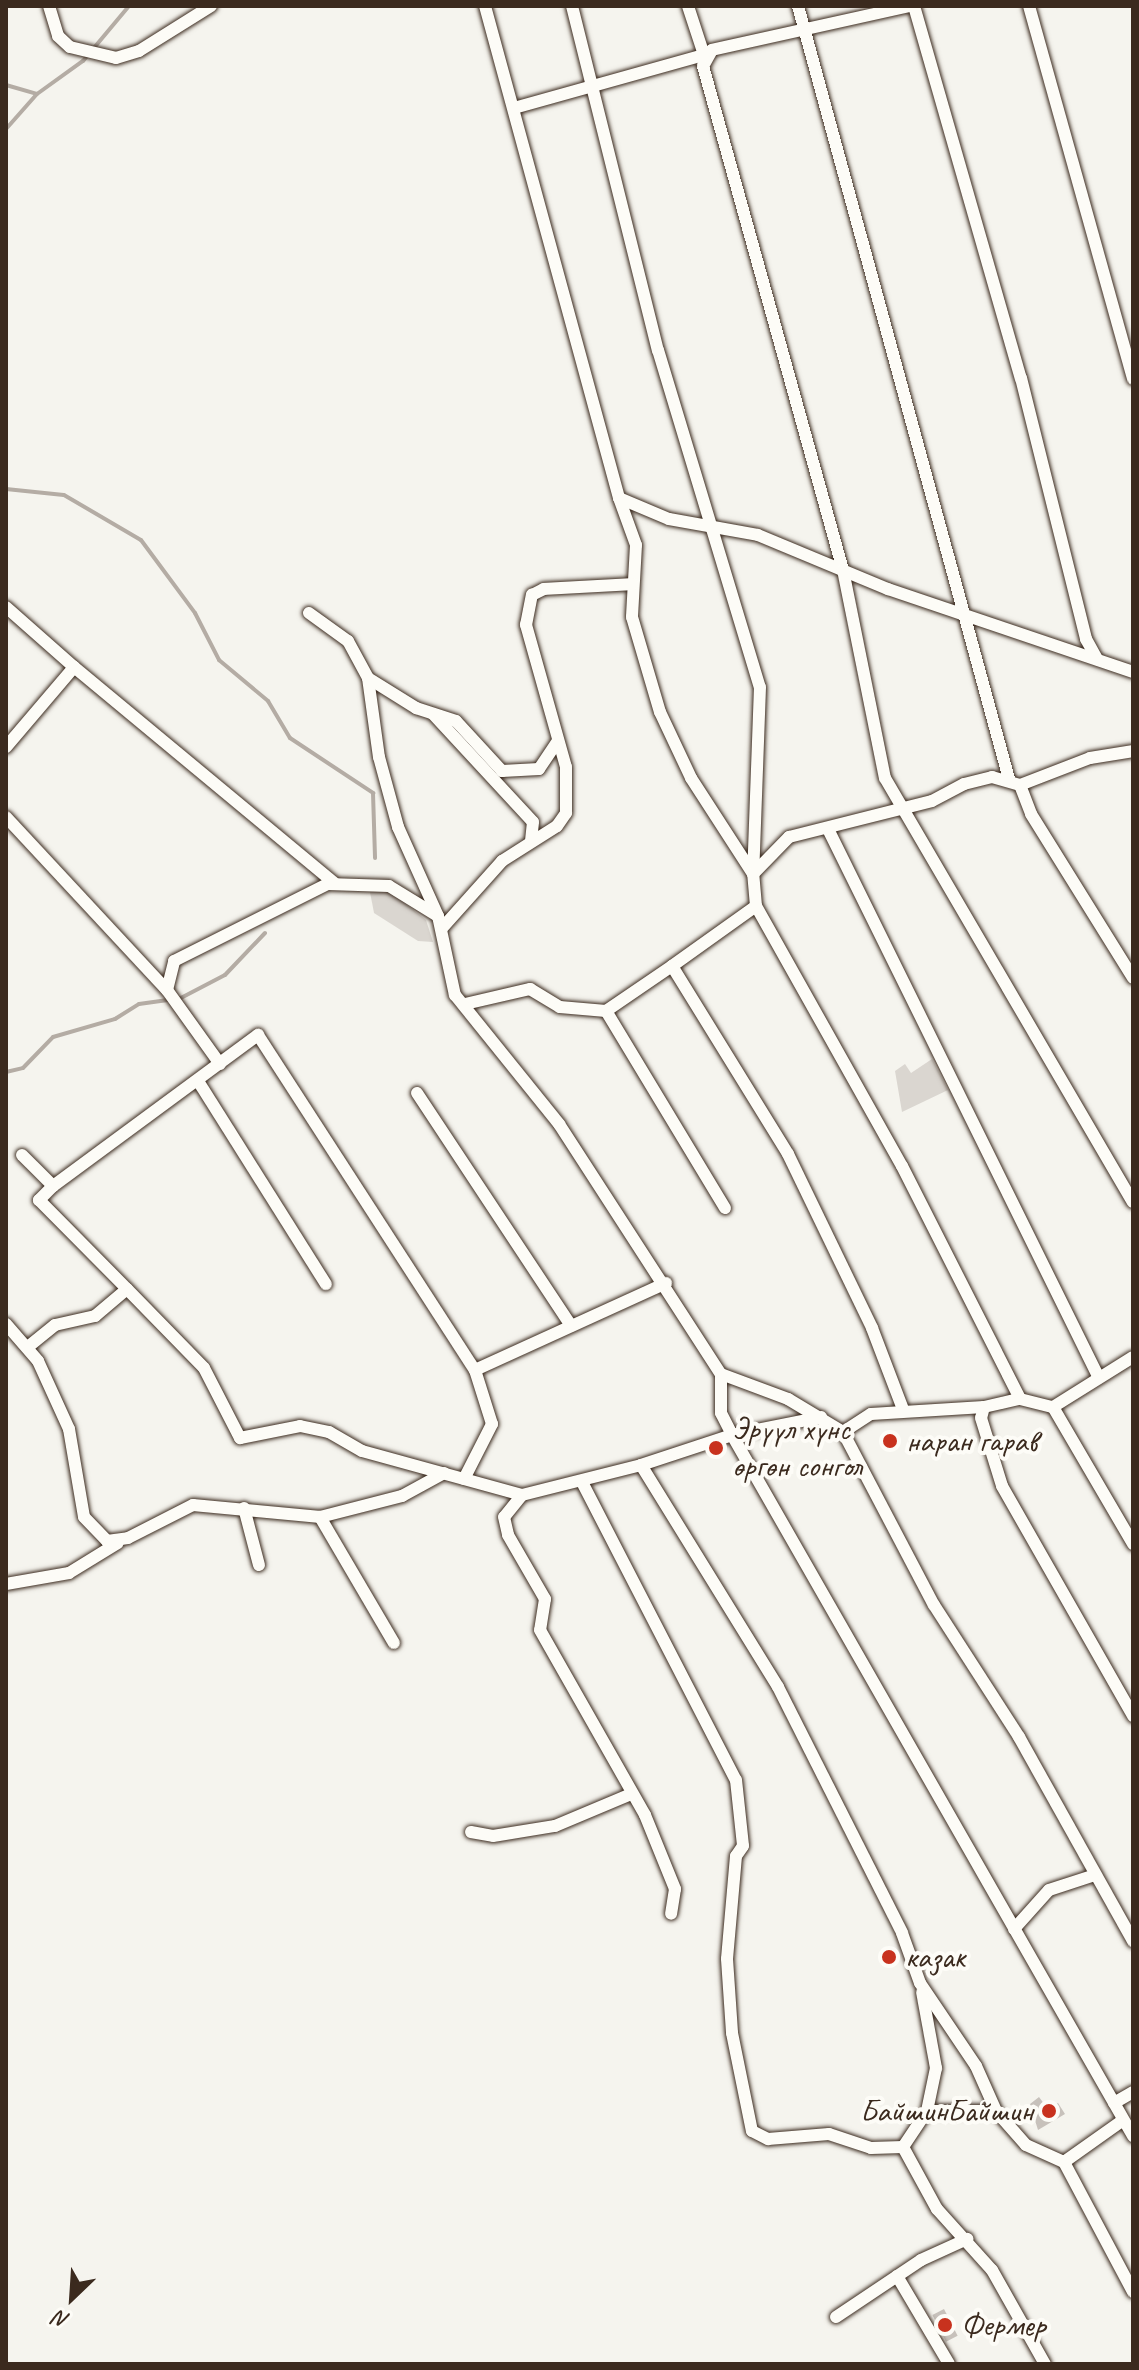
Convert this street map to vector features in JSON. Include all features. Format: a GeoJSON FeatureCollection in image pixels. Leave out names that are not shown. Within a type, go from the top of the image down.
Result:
{"type":"FeatureCollection","features":[{"type":"Feature","properties":{"kind":"street"},"geometry":{"type":"LineString","coordinates":[[49,6],[58,36],[70,47],[116,58],[139,51],[211,6]]}},
{"type":"Feature","properties":{"kind":"street"},"geometry":{"type":"LineString","coordinates":[[485,6],[619,498],[636,545],[632,617],[660,712],[691,778],[753,874]]}},
{"type":"Feature","properties":{"kind":"street"},"geometry":{"type":"LineString","coordinates":[[572,6],[658,350],[704,508],[715,527],[760,687],[753,874],[756,906],[902,1166],[1020,1399]]}},
{"type":"Feature","properties":{"kind":"street"},"geometry":{"type":"LineString","coordinates":[[688,6],[704,55],[762,296],[843,570],[885,778],[988,946],[1133,1202]]}},
{"type":"Feature","properties":{"kind":"street"},"geometry":{"type":"LineString","coordinates":[[798,6],[959,611],[984,668],[1015,782],[1031,814],[1133,978]]}},
{"type":"Feature","properties":{"kind":"street"},"geometry":{"type":"LineString","coordinates":[[514,108],[803,27],[912,6],[1021,378],[1086,639],[1097,659]]}},
{"type":"Feature","properties":{"kind":"street"},"geometry":{"type":"LineString","coordinates":[[1029,6],[1133,379]]}},
{"type":"Feature","properties":{"kind":"street"},"geometry":{"type":"LineString","coordinates":[[619,498],[669,519],[758,535],[843,570],[1133,672]]}},
{"type":"Feature","properties":{"kind":"street"},"geometry":{"type":"LineString","coordinates":[[440,921],[502,861],[566,813],[566,767],[526,625],[529,601],[544,589],[633,584]]}},
{"type":"Feature","properties":{"kind":"street"},"geometry":{"type":"LineString","coordinates":[[6,607],[334,884]]}},
{"type":"Feature","properties":{"kind":"street"},"geometry":{"type":"LineString","coordinates":[[309,613],[348,641],[368,678],[379,757],[398,827],[440,921],[446,975],[559,1124],[666,1283],[721,1374],[721,1413],[732,1435],[1133,2136]]}},
{"type":"Feature","properties":{"kind":"street"},"geometry":{"type":"LineString","coordinates":[[6,747],[74,667]]}},
{"type":"Feature","properties":{"kind":"street"},"geometry":{"type":"LineString","coordinates":[[368,678],[474,733],[502,771],[515,774],[549,762],[557,742]]}},
{"type":"Feature","properties":{"kind":"street"},"geometry":{"type":"LineString","coordinates":[[433,714],[533,822],[531,840]]}},
{"type":"Feature","properties":{"kind":"street"},"geometry":{"type":"LineString","coordinates":[[753,874],[789,837],[828,829],[900,806],[932,801],[964,784],[1015,782],[1090,758],[1133,751]]}},
{"type":"Feature","properties":{"kind":"street"},"geometry":{"type":"LineString","coordinates":[[6,817],[167,990],[220,1064]]}},
{"type":"Feature","properties":{"kind":"street"},"geometry":{"type":"LineString","coordinates":[[828,829],[1098,1376]]}},
{"type":"Feature","properties":{"kind":"street"},"geometry":{"type":"LineString","coordinates":[[167,990],[174,961],[301,894],[334,884],[389,886],[440,921]]}},
{"type":"Feature","properties":{"kind":"street"},"geometry":{"type":"LineString","coordinates":[[465,1004],[530,989],[560,1007],[606,1011],[756,906]]}},
{"type":"Feature","properties":{"kind":"street"},"geometry":{"type":"LineString","coordinates":[[672,966],[802,1179],[903,1409]]}},
{"type":"Feature","properties":{"kind":"street"},"geometry":{"type":"LineString","coordinates":[[606,1011],[725,1208]]}},
{"type":"Feature","properties":{"kind":"street"},"geometry":{"type":"LineString","coordinates":[[464,1479],[492,1424],[475,1370],[258,1035],[53,1186],[39,1200],[204,1368],[240,1438],[300,1426],[444,1473],[464,1479],[522,1495],[582,1482],[732,1435],[821,1417]]}},
{"type":"Feature","properties":{"kind":"street"},"geometry":{"type":"LineString","coordinates":[[198,1081],[326,1284]]}},
{"type":"Feature","properties":{"kind":"street"},"geometry":{"type":"LineString","coordinates":[[417,1093],[571,1326]]}},
{"type":"Feature","properties":{"kind":"street"},"geometry":{"type":"LineString","coordinates":[[22,1155],[53,1186]]}},
{"type":"Feature","properties":{"kind":"street"},"geometry":{"type":"LineString","coordinates":[[475,1370],[666,1283]]}},
{"type":"Feature","properties":{"kind":"street"},"geometry":{"type":"LineString","coordinates":[[29,1346],[55,1325],[95,1316],[127,1289]]}},
{"type":"Feature","properties":{"kind":"street"},"geometry":{"type":"LineString","coordinates":[[6,1324],[29,1346],[69,1429],[84,1517],[107,1541],[128,1538]]}},
{"type":"Feature","properties":{"kind":"street"},"geometry":{"type":"LineString","coordinates":[[1053,1407],[1133,1356]]}},
{"type":"Feature","properties":{"kind":"street"},"geometry":{"type":"LineString","coordinates":[[721,1374],[821,1417],[843,1432],[934,1605],[1019,1737],[1133,1941]]}},
{"type":"Feature","properties":{"kind":"street"},"geometry":{"type":"LineString","coordinates":[[843,1432],[871,1414],[903,1409],[984,1407],[1020,1399],[1053,1407],[1133,1544]]}},
{"type":"Feature","properties":{"kind":"street"},"geometry":{"type":"LineString","coordinates":[[984,1407],[981,1418],[1002,1486],[1133,1716]]}},
{"type":"Feature","properties":{"kind":"street"},"geometry":{"type":"LineString","coordinates":[[641,1465],[778,1687],[902,1933],[920,1983],[936,2068],[927,2111],[903,2147]]}},
{"type":"Feature","properties":{"kind":"street"},"geometry":{"type":"LineString","coordinates":[[6,1584],[69,1573],[193,1505],[320,1517],[402,1496],[444,1473]]}},
{"type":"Feature","properties":{"kind":"street"},"geometry":{"type":"LineString","coordinates":[[582,1482],[736,1780],[743,1846],[736,1856],[727,1959],[732,2033],[752,2131],[768,2139],[829,2134],[871,2148],[903,2147]]}},
{"type":"Feature","properties":{"kind":"street"},"geometry":{"type":"LineString","coordinates":[[522,1495],[504,1517],[508,1535],[545,1599],[540,1630],[631,1794],[675,1889],[671,1914]]}},
{"type":"Feature","properties":{"kind":"street"},"geometry":{"type":"LineString","coordinates":[[244,1508],[259,1565]]}},
{"type":"Feature","properties":{"kind":"street"},"geometry":{"type":"LineString","coordinates":[[320,1517],[394,1643]]}},
{"type":"Feature","properties":{"kind":"street"},"geometry":{"type":"LineString","coordinates":[[471,1832],[493,1836],[555,1826],[631,1794]]}},
{"type":"Feature","properties":{"kind":"street"},"geometry":{"type":"LineString","coordinates":[[1014,1929],[1049,1890],[1095,1875]]}},
{"type":"Feature","properties":{"kind":"street"},"geometry":{"type":"LineString","coordinates":[[920,1983],[976,2066],[996,2111],[1026,2145],[1064,2162],[1133,2292]]}},
{"type":"Feature","properties":{"kind":"street"},"geometry":{"type":"LineString","coordinates":[[1114,2103],[1133,2092]]}},
{"type":"Feature","properties":{"kind":"street"},"geometry":{"type":"LineString","coordinates":[[927,2111],[996,2111]]}},
{"type":"Feature","properties":{"kind":"street"},"geometry":{"type":"LineString","coordinates":[[1064,2162],[1123,2120]]}},
{"type":"Feature","properties":{"kind":"street"},"geometry":{"type":"LineString","coordinates":[[903,2147],[937,2209],[992,2270],[1045,2364]]}},
{"type":"Feature","properties":{"kind":"street"},"geometry":{"type":"LineString","coordinates":[[836,2317],[897,2276],[967,2239]]}},
{"type":"Feature","properties":{"kind":"street"},"geometry":{"type":"LineString","coordinates":[[897,2276],[949,2364]]}},
{"type":"Feature","properties":{"kind":"shaded area"},"geometry":{"type":"Polygon","coordinates":[[[384,887],[426,920],[433,942],[418,941],[374,913],[370,892],[384,887]]]}},
{"type":"Feature","properties":{"kind":"shaded area"},"geometry":{"type":"Polygon","coordinates":[[[932,1059],[948,1090],[902,1112],[895,1071],[905,1064],[911,1073],[932,1059]]]}},
{"type":"Feature","properties":{"kind":"building","name":"БайшинБайшин"},"geometry":{"type":"Polygon","coordinates":[[[1039,2097],[1048,2109],[1058,2103],[1065,2114],[1038,2130],[1030,2104],[1039,2097]]]}},
{"type":"Feature","properties":{"kind":"building","name":"Фермер"},"geometry":{"type":"Polygon","coordinates":[[[944,2309],[958,2336],[946,2342],[932,2315],[944,2309]]]}},
{"type":"Feature","properties":{"kind":"waterway"},"geometry":{"type":"LineString","coordinates":[[6,129],[37,94],[83,61],[129,6]]}},
{"type":"Feature","properties":{"kind":"waterway"},"geometry":{"type":"LineString","coordinates":[[6,85],[37,94]]}},
{"type":"Feature","properties":{"kind":"waterway"},"geometry":{"type":"LineString","coordinates":[[6,489],[64,495],[141,540],[195,613],[219,660],[268,701],[290,738],[373,793],[375,858]]}},
{"type":"Feature","properties":{"kind":"waterway"},"geometry":{"type":"LineString","coordinates":[[177,1000],[225,975],[265,933]]}},
{"type":"Feature","properties":{"kind":"waterway"},"geometry":{"type":"LineString","coordinates":[[6,1072],[23,1068],[53,1037],[115,1019],[139,1004],[168,1000]]}},
{"type":"Feature","properties":{"kind":"place","name":"наран гарав"},"geometry":{"type":"Point","coordinates":[890,1441]}},
{"type":"Feature","properties":{"kind":"place","name":"Эрүүл хүнс өргөн сонгол"},"geometry":{"type":"Point","coordinates":[716,1448]}},
{"type":"Feature","properties":{"kind":"place","name":"казак"},"geometry":{"type":"Point","coordinates":[889,1957]}},
{"type":"Feature","properties":{"kind":"place","name":"БайшинБайшин"},"geometry":{"type":"Point","coordinates":[1049,2111]}},
{"type":"Feature","properties":{"kind":"place","name":"Фермер"},"geometry":{"type":"Point","coordinates":[945,2325]}}]}
